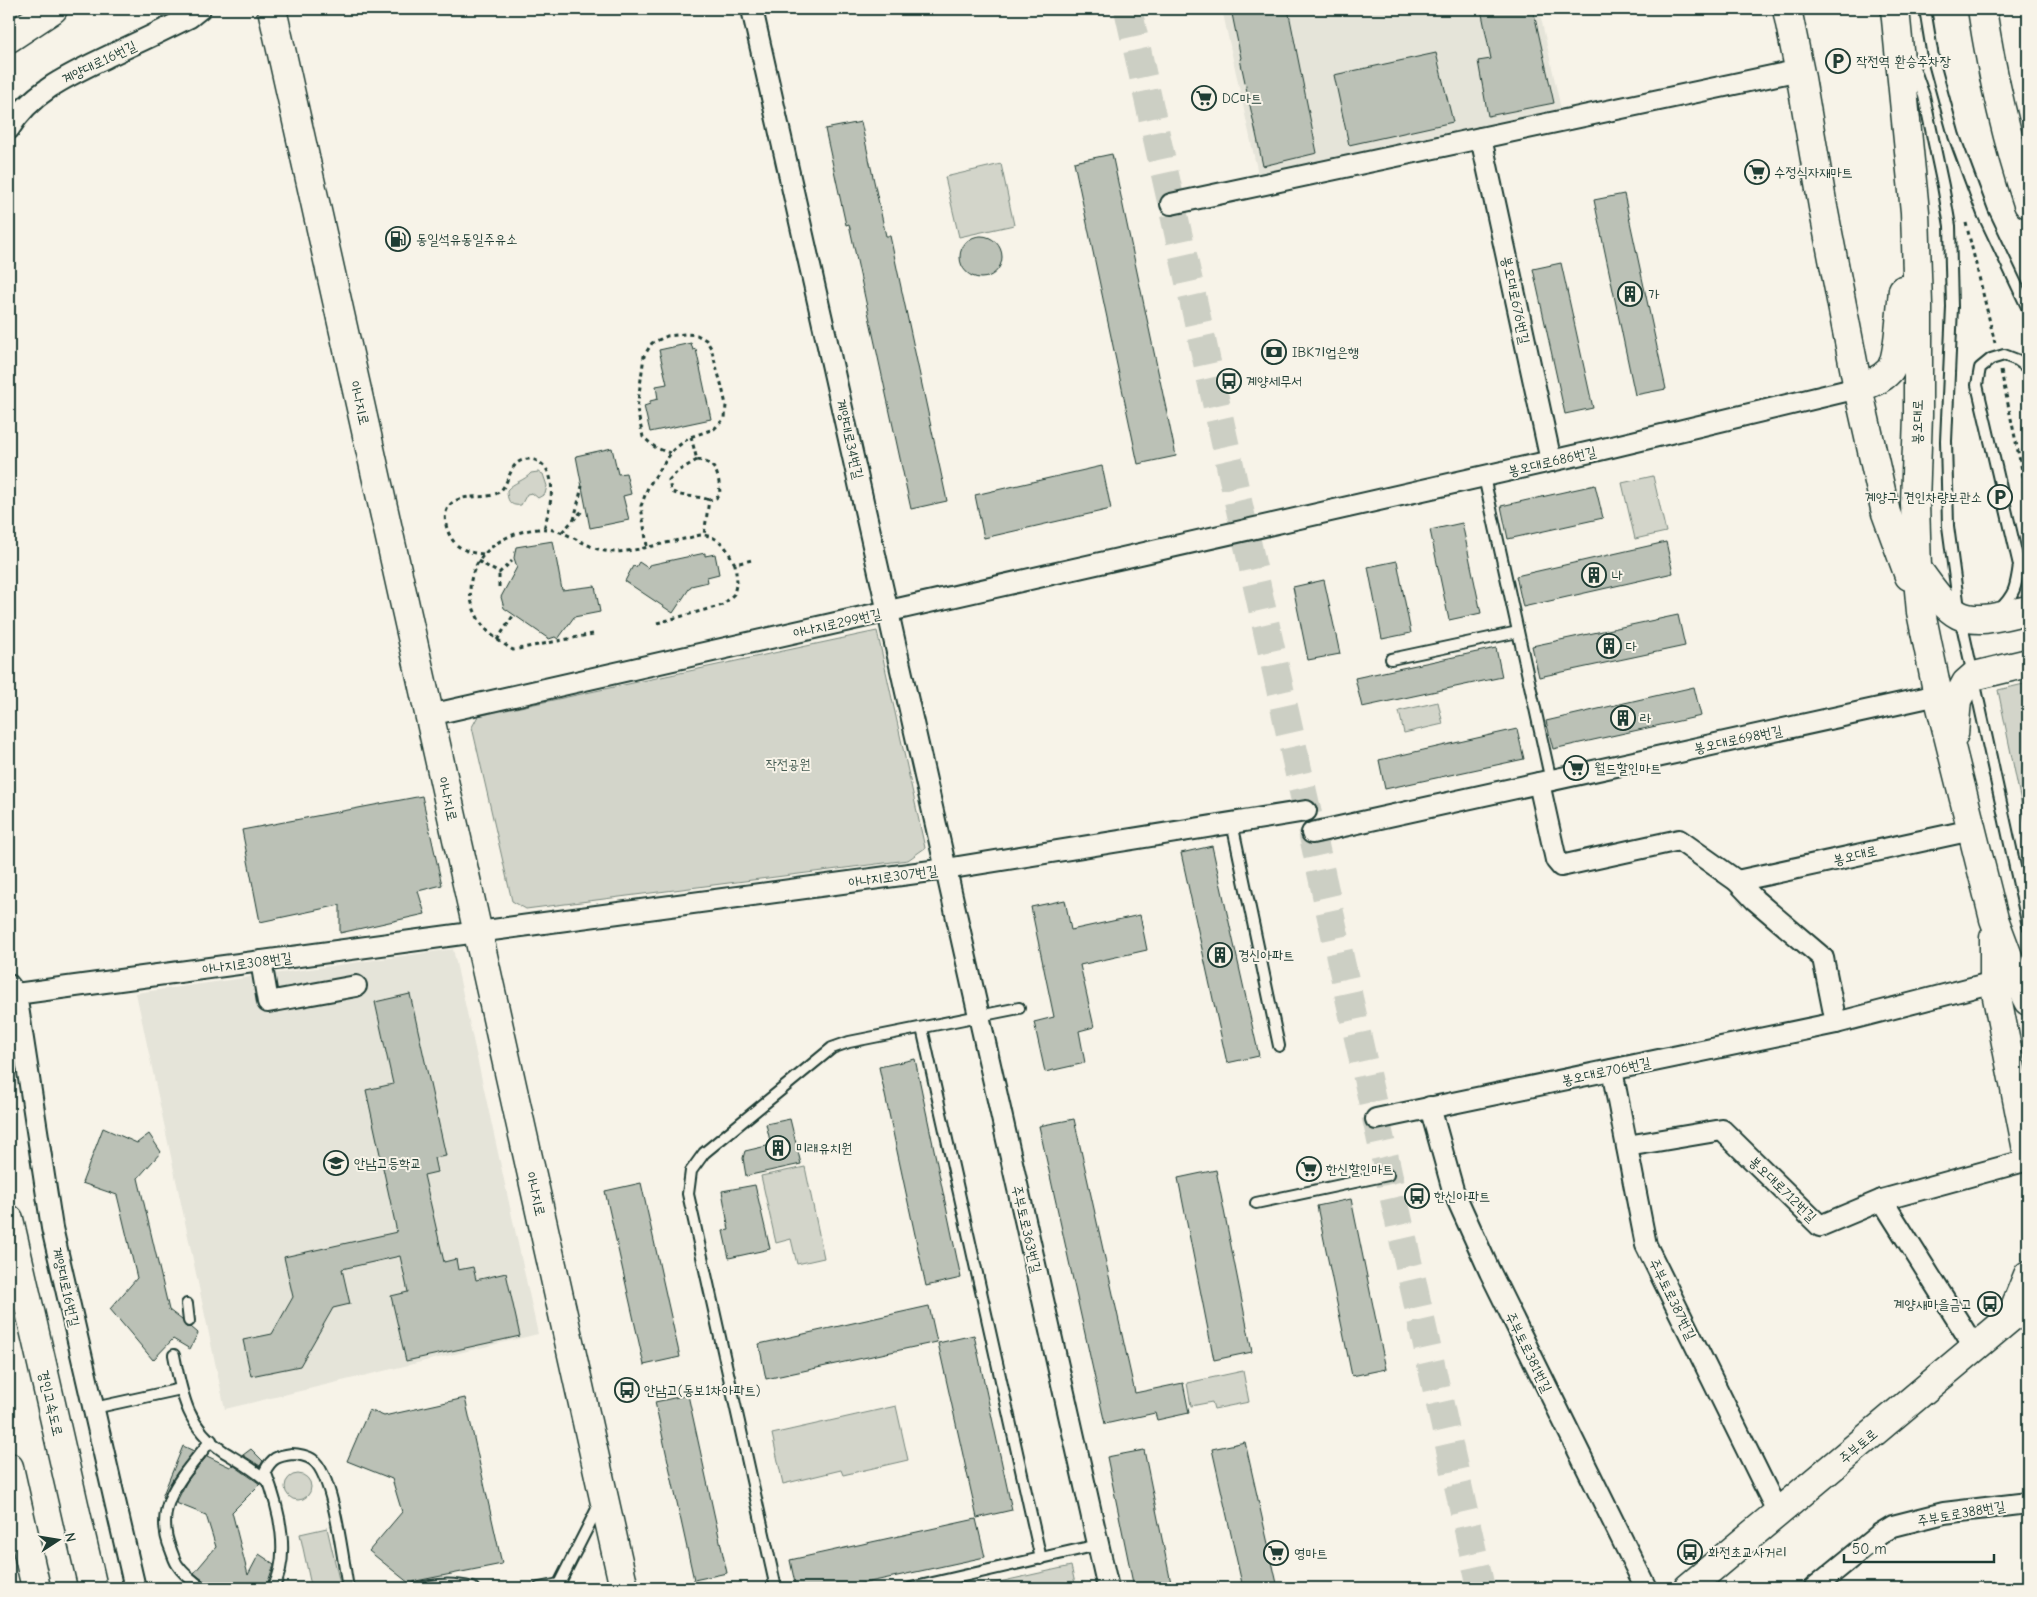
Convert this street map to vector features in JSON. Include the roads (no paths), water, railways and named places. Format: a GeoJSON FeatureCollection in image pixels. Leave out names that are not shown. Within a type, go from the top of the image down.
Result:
{"type":"FeatureCollection","features":[{"type":"Feature","properties":{"kind":"main road"},"geometry":{"type":"LineString","coordinates":[[9,38],[53,9]]}},
{"type":"Feature","properties":{"kind":"main road","name":"아나지로"},"geometry":{"type":"LineString","coordinates":[[272,9],[624,1588]]}},
{"type":"Feature","properties":{"kind":"main road"},"geometry":{"type":"LineString","coordinates":[[1787,9],[1800,70],[1822,207],[1858,388],[1886,513],[1921,612]]}},
{"type":"Feature","properties":{"kind":"main road"},"geometry":{"type":"LineString","coordinates":[[1982,9],[1989,56],[2016,166],[2028,204]]}},
{"type":"Feature","properties":{"kind":"main road","name":"봉오대로"},"geometry":{"type":"LineString","coordinates":[[1895,12],[1915,212],[1918,305],[1918,415],[1914,503],[1921,612],[1938,695],[1994,919],[2015,975],[2028,1001]]}},
{"type":"Feature","properties":{"kind":"main road"},"geometry":{"type":"LineString","coordinates":[[1858,388],[1875,382],[1889,371],[1894,360],[1915,212]]}},
{"type":"Feature","properties":{"kind":"main road"},"geometry":{"type":"LineString","coordinates":[[1917,569],[1947,606],[1960,616],[1976,619],[2028,610]]}},
{"type":"Feature","properties":{"kind":"main road"},"geometry":{"type":"LineString","coordinates":[[1952,748],[1957,700],[1966,683],[1974,676],[2028,663]]}},
{"type":"Feature","properties":{"kind":"main road"},"geometry":{"type":"LineString","coordinates":[[1994,919],[1994,982],[2028,1156]]}},
{"type":"Feature","properties":{"kind":"main road","name":"경인고속도로"},"geometry":{"type":"LineString","coordinates":[[9,1219],[93,1588]]}},
{"type":"Feature","properties":{"kind":"main road"},"geometry":{"type":"LineString","coordinates":[[2020,1310],[2028,1275]]}},
{"type":"Feature","properties":{"kind":"main road","name":"주부토로"},"geometry":{"type":"LineString","coordinates":[[1688,1588],[2020,1310]]}},
{"type":"Feature","properties":{"kind":"main road"},"geometry":{"type":"LineString","coordinates":[[9,1467],[36,1588]]}},
{"type":"Feature","properties":{"kind":"street","name":"계양대로16번길"},"geometry":{"type":"LineString","coordinates":[[9,129],[27,105],[43,90],[69,75],[190,17],[200,9]]}},
{"type":"Feature","properties":{"kind":"street","name":"계양대로34번길"},"geometry":{"type":"LineString","coordinates":[[752,9],[946,869]]}},
{"type":"Feature","properties":{"kind":"street"},"geometry":{"type":"LineString","coordinates":[[1171,204],[1800,70]]}},
{"type":"Feature","properties":{"kind":"street","name":"봉오대로676번길"},"geometry":{"type":"LineString","coordinates":[[1481,138],[1551,461]]}},
{"type":"Feature","properties":{"kind":"street","name":"봉오대로686번길"},"geometry":{"type":"LineString","coordinates":[[1244,531],[1858,388]]}},
{"type":"Feature","properties":{"kind":"street","name":"아나지로299번길"},"geometry":{"type":"LineString","coordinates":[[430,715],[1244,531]]}},
{"type":"Feature","properties":{"kind":"street","name":"봉오대로698번길"},"geometry":{"type":"LineString","coordinates":[[1312,833],[1938,695]]}},
{"type":"Feature","properties":{"kind":"street"},"geometry":{"type":"LineString","coordinates":[[1545,782],[1556,860],[1561,866],[1679,840],[1738,881],[1754,900],[1823,958],[1836,1023]]}},
{"type":"Feature","properties":{"kind":"street","name":"아나지로307번길"},"geometry":{"type":"LineString","coordinates":[[478,932],[946,869],[1306,811]]}},
{"type":"Feature","properties":{"kind":"street","name":"봉오대로"},"geometry":{"type":"LineString","coordinates":[[1738,881],[1972,830]]}},
{"type":"Feature","properties":{"kind":"street","name":"주부토로363번길"},"geometry":{"type":"LineString","coordinates":[[946,869],[1108,1588]]}},
{"type":"Feature","properties":{"kind":"street","name":"아나지로308번길"},"geometry":{"type":"LineString","coordinates":[[12,989],[261,961],[478,932]]}},
{"type":"Feature","properties":{"kind":"street"},"geometry":{"type":"LineString","coordinates":[[261,961],[268,1002],[356,986]]}},
{"type":"Feature","properties":{"kind":"street","name":"봉오대로706번길"},"geometry":{"type":"LineString","coordinates":[[1376,1119],[1836,1023],[1994,982]]}},
{"type":"Feature","properties":{"kind":"street","name":"계양대로16번길"},"geometry":{"type":"LineString","coordinates":[[12,989],[52,1228],[136,1588]]}},
{"type":"Feature","properties":{"kind":"street","name":"주부토로387번길"},"geometry":{"type":"LineString","coordinates":[[1612,1070],[1646,1245],[1778,1513]]}},
{"type":"Feature","properties":{"kind":"street","name":"주부토로381번길"},"geometry":{"type":"LineString","coordinates":[[1430,1107],[1453,1190],[1490,1272],[1646,1588]]}},
{"type":"Feature","properties":{"kind":"street","name":"봉오대로712번길"},"geometry":{"type":"LineString","coordinates":[[1627,1146],[1722,1130],[1820,1226],[1882,1200],[2028,1160]]}},
{"type":"Feature","properties":{"kind":"street"},"geometry":{"type":"LineString","coordinates":[[1882,1200],[1975,1348]]}},
{"type":"Feature","properties":{"kind":"street","name":"주부토로388번길"},"geometry":{"type":"LineString","coordinates":[[1814,1588],[1893,1526],[1944,1513],[2028,1503]]}},
{"type":"Feature","properties":{"kind":"lane"},"geometry":{"type":"LineString","coordinates":[[1925,9],[1934,63],[1954,136],[1983,214],[2028,309]]}},
{"type":"Feature","properties":{"kind":"lane"},"geometry":{"type":"LineString","coordinates":[[1895,12],[1924,96],[1950,226],[1952,307],[1946,441],[1948,526],[1960,616],[2028,926]]}},
{"type":"Feature","properties":{"kind":"lane"},"geometry":{"type":"LineString","coordinates":[[1991,617],[2011,598],[2017,582],[2019,565],[1977,384],[1980,368],[1991,359],[2004,355],[2017,360],[2028,368]]}},
{"type":"Feature","properties":{"kind":"lane"},"geometry":{"type":"LineString","coordinates":[[1484,476],[1518,632],[1545,782]]}},
{"type":"Feature","properties":{"kind":"lane"},"geometry":{"type":"LineString","coordinates":[[1391,659],[1518,632]]}},
{"type":"Feature","properties":{"kind":"lane"},"geometry":{"type":"LineString","coordinates":[[1232,823],[1279,1046]]}},
{"type":"Feature","properties":{"kind":"lane"},"geometry":{"type":"LineString","coordinates":[[776,1588],[688,1194],[691,1172],[704,1153],[832,1048],[849,1042],[1019,1008]]}},
{"type":"Feature","properties":{"kind":"lane"},"geometry":{"type":"LineString","coordinates":[[922,1028],[1041,1559]]}},
{"type":"Feature","properties":{"kind":"lane"},"geometry":{"type":"LineString","coordinates":[[1256,1203],[1388,1175]]}},
{"type":"Feature","properties":{"kind":"lane"},"geometry":{"type":"LineString","coordinates":[[186,1304],[188,1321]]}},
{"type":"Feature","properties":{"kind":"lane"},"geometry":{"type":"LineString","coordinates":[[174,1355],[181,1389],[190,1415],[202,1433],[222,1450],[253,1468],[270,1484]]}},
{"type":"Feature","properties":{"kind":"lane"},"geometry":{"type":"LineString","coordinates":[[94,1408],[181,1389]]}},
{"type":"Feature","properties":{"kind":"lane"},"geometry":{"type":"LineString","coordinates":[[202,1588],[179,1568],[166,1539],[164,1526],[165,1510],[173,1490],[211,1440]]}},
{"type":"Feature","properties":{"kind":"lane"},"geometry":{"type":"LineString","coordinates":[[273,1588],[278,1580],[282,1539],[275,1496],[265,1471],[271,1460],[297,1454],[314,1460],[323,1475],[331,1497],[348,1588]]}},
{"type":"Feature","properties":{"kind":"lane"},"geometry":{"type":"LineString","coordinates":[[539,1588],[562,1586],[604,1495]]}},
{"type":"Feature","properties":{"kind":"lane"},"geometry":{"type":"LineString","coordinates":[[912,1588],[1098,1545]]}},
{"type":"Feature","properties":{"kind":"lane"},"geometry":{"type":"LineString","coordinates":[[417,1588],[440,1584],[455,1584],[473,1588]]}},
{"type":"Feature","properties":{"kind":"tunnel"},"geometry":{"type":"LineString","coordinates":[[1128,9],[1481,1588]]}},
{"type":"Feature","properties":{"kind":"place","name":"작전역 환승주차장"},"geometry":{"type":"Point","coordinates":[1838,61]}},
{"type":"Feature","properties":{"kind":"place","name":"DC마트"},"geometry":{"type":"Point","coordinates":[1204,98]}},
{"type":"Feature","properties":{"kind":"place","name":"수정식자재마트"},"geometry":{"type":"Point","coordinates":[1757,172]}},
{"type":"Feature","properties":{"kind":"place","name":"동일석유동일주유소"},"geometry":{"type":"Point","coordinates":[398,239]}},
{"type":"Feature","properties":{"kind":"place","name":"가"},"geometry":{"type":"Point","coordinates":[1630,294]}},
{"type":"Feature","properties":{"kind":"place","name":"IBK기업은행"},"geometry":{"type":"Point","coordinates":[1274,352]}},
{"type":"Feature","properties":{"kind":"place","name":"계양세무서"},"geometry":{"type":"Point","coordinates":[1229,381]}},
{"type":"Feature","properties":{"kind":"place","name":"계양구 견인차량보관소"},"geometry":{"type":"Point","coordinates":[2000,497]}},
{"type":"Feature","properties":{"kind":"place","name":"나"},"geometry":{"type":"Point","coordinates":[1594,575]}},
{"type":"Feature","properties":{"kind":"place","name":"다"},"geometry":{"type":"Point","coordinates":[1609,646]}},
{"type":"Feature","properties":{"kind":"place","name":"라"},"geometry":{"type":"Point","coordinates":[1623,718]}},
{"type":"Feature","properties":{"kind":"place","name":"월드할인마트"},"geometry":{"type":"Point","coordinates":[1576,768]}},
{"type":"Feature","properties":{"kind":"place","name":"경신아파트"},"geometry":{"type":"Point","coordinates":[1220,955]}},
{"type":"Feature","properties":{"kind":"place","name":"미래유치원"},"geometry":{"type":"Point","coordinates":[778,1148]}},
{"type":"Feature","properties":{"kind":"place","name":"안남고등학교"},"geometry":{"type":"Point","coordinates":[336,1163]}},
{"type":"Feature","properties":{"kind":"place","name":"한신할인마트"},"geometry":{"type":"Point","coordinates":[1309,1169]}},
{"type":"Feature","properties":{"kind":"place","name":"한신아파트"},"geometry":{"type":"Point","coordinates":[1417,1196]}},
{"type":"Feature","properties":{"kind":"place","name":"계양새마을금고"},"geometry":{"type":"Point","coordinates":[1990,1304]}},
{"type":"Feature","properties":{"kind":"place","name":"안남고(동보1차아파트)"},"geometry":{"type":"Point","coordinates":[627,1390]}},
{"type":"Feature","properties":{"kind":"place","name":"화전초교사거리"},"geometry":{"type":"Point","coordinates":[1690,1552]}},
{"type":"Feature","properties":{"kind":"place","name":"영마트"},"geometry":{"type":"Point","coordinates":[1276,1553]}},
{"type":"Feature","properties":{"kind":"park label","name":"작전공원"},"geometry":{"type":"Point","coordinates":[788,764]}}]}
